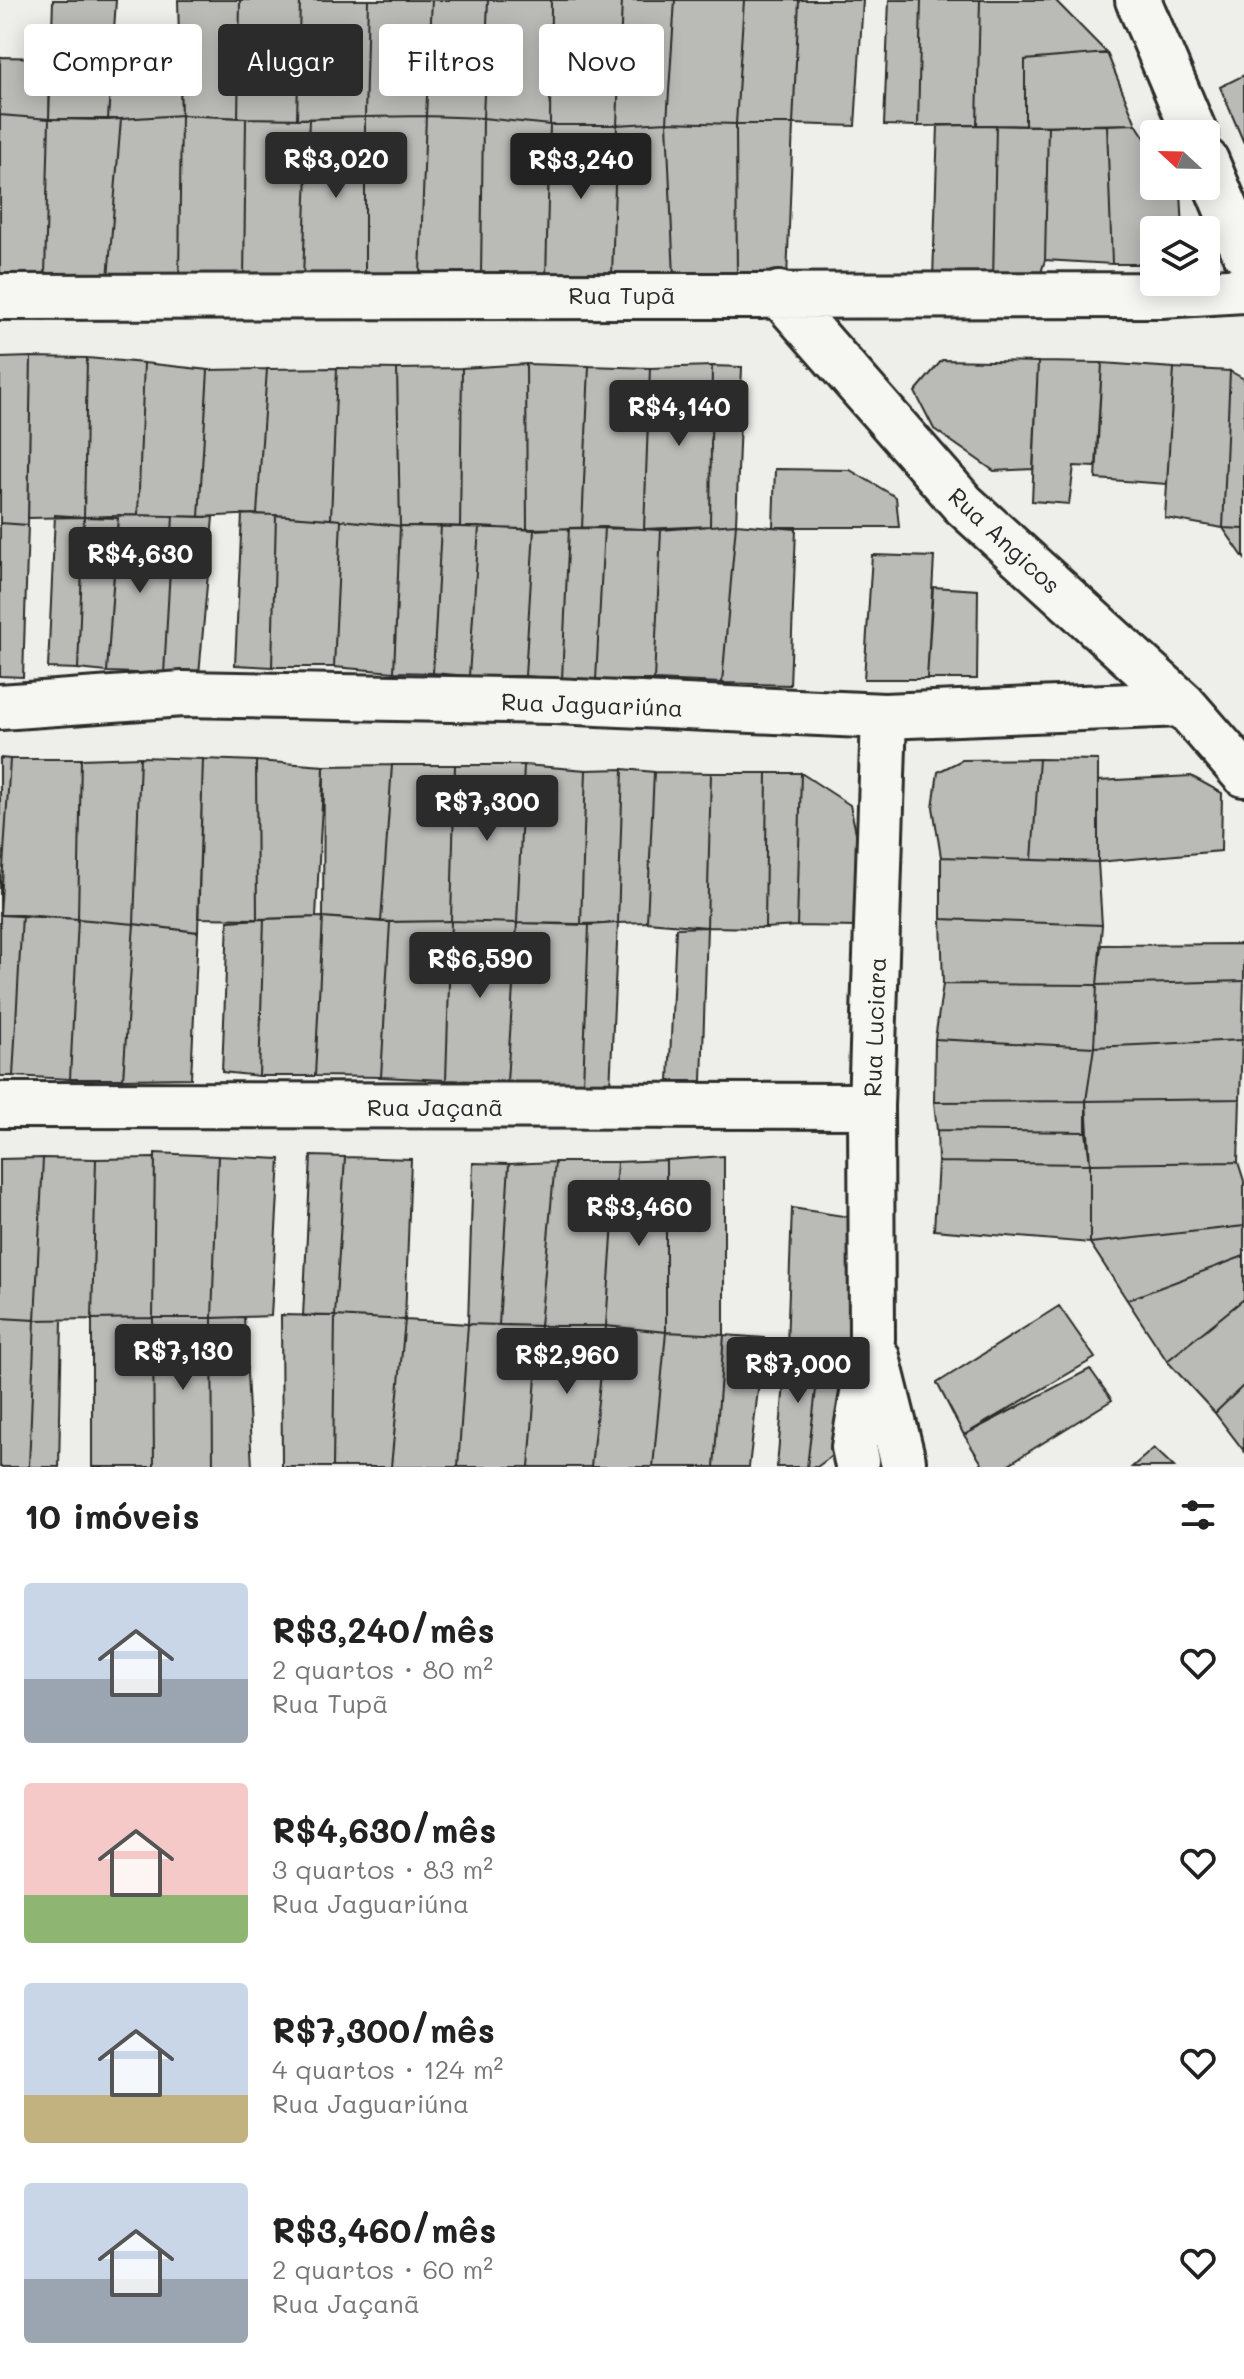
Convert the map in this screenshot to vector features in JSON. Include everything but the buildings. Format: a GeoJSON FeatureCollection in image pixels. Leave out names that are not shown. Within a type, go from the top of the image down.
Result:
{"type":"FeatureCollection","features":[{"type":"Feature","properties":{"kind":"street"},"geometry":{"type":"LineString","coordinates":[[1138,0],[1189,120]]}},
{"type":"Feature","properties":{"kind":"street"},"geometry":{"type":"LineString","coordinates":[[1220,194],[1244,251]]}},
{"type":"Feature","properties":{"kind":"street","name":"Rua Tupã"},"geometry":{"type":"LineString","coordinates":[[0,297],[1161,295],[1244,290]]}},
{"type":"Feature","properties":{"kind":"street","name":"Rua Angicos"},"geometry":{"type":"LineString","coordinates":[[779,294],[963,504],[1183,704],[1244,774]]}},
{"type":"Feature","properties":{"kind":"street","name":"Rua Jaguariúna"},"geometry":{"type":"LineString","coordinates":[[0,707],[183,694],[554,701],[884,716],[1183,704]]}},
{"type":"Feature","properties":{"kind":"street","name":"Rua Luciara"},"geometry":{"type":"LineString","coordinates":[[854,1464],[854,1447],[872,1339],[871,1106],[884,716]]}},
{"type":"Feature","properties":{"kind":"street","name":"Rua Jaçanã"},"geometry":{"type":"LineString","coordinates":[[0,1105],[871,1106]]}},
{"type":"Feature","properties":{"kind":"street","name":"Rua Luciara"},"geometry":{"type":"LineString","coordinates":[[872,1339],[905,1464]]}},
{"type":"Feature","properties":{"kind":"street"},"geometry":{"type":"LineString","coordinates":[[854,1464],[865,1454],[885,1451],[905,1464]]}}]}
